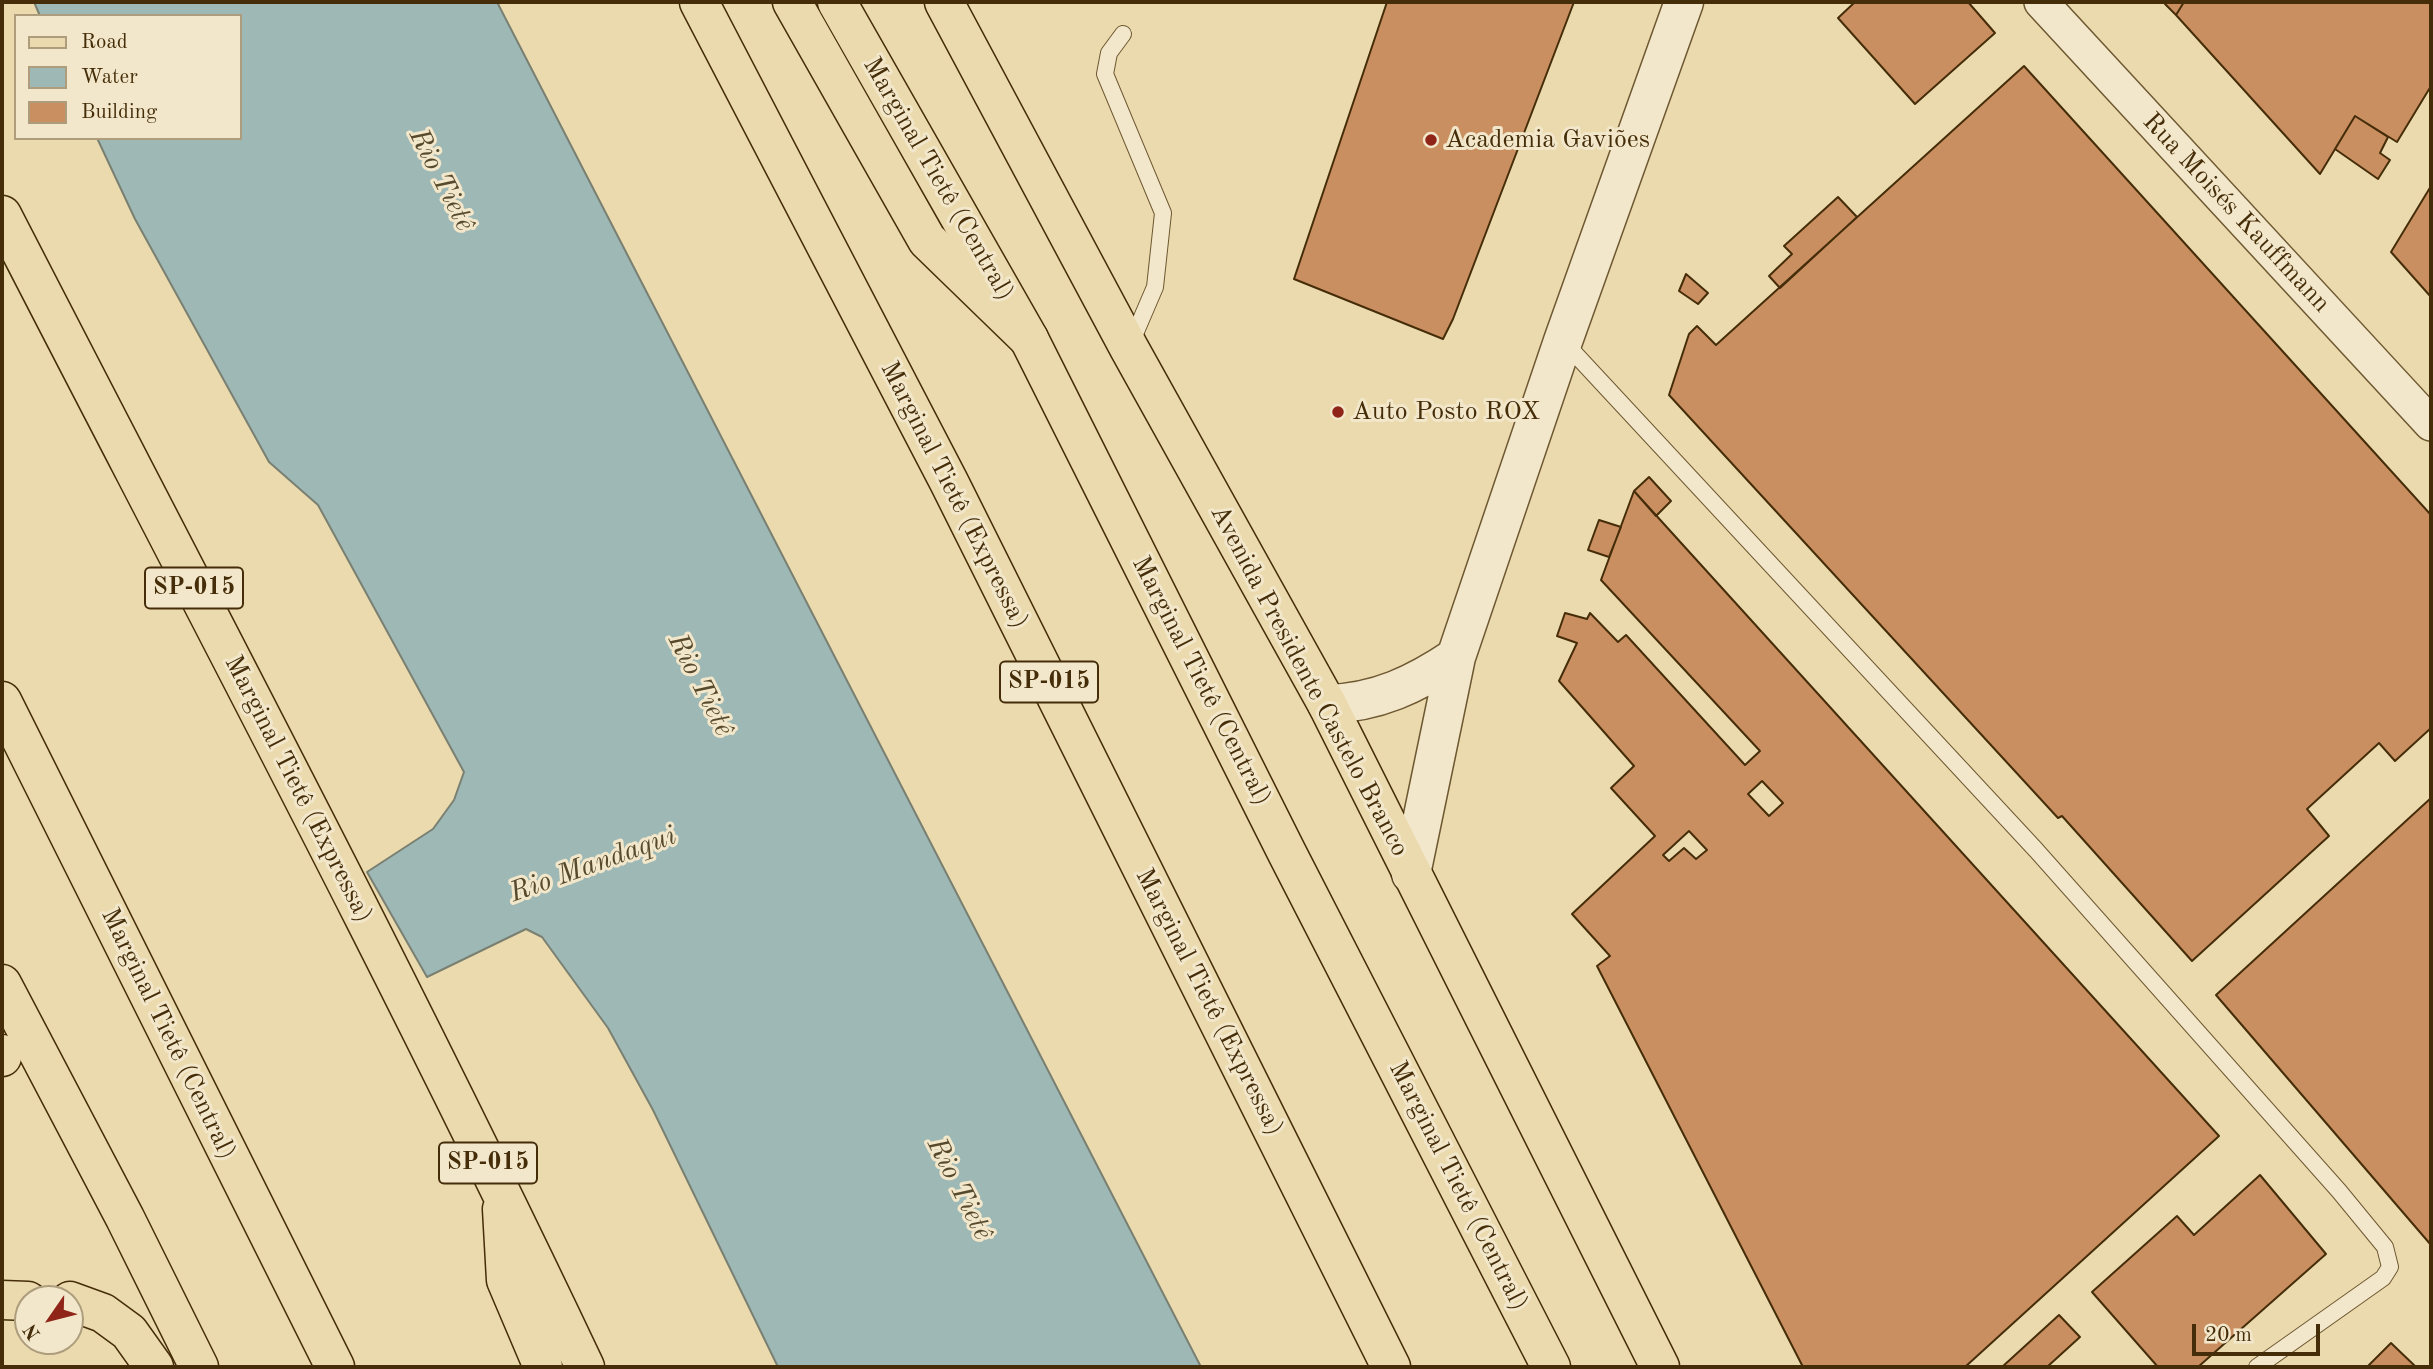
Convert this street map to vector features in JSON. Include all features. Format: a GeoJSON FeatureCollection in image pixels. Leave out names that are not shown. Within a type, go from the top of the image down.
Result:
{"type":"FeatureCollection","features":[{"type":"Feature","properties":{"kind":"main road","name":"Marginal Tietê (Expressa)"},"geometry":{"type":"LineString","coordinates":[[699,2],[950,482],[1391,1367]]}},
{"type":"Feature","properties":{"kind":"main road"},"geometry":{"type":"LineString","coordinates":[[792,2],[927,240],[1029,339]]}},
{"type":"Feature","properties":{"kind":"main road","name":"Marginal Tietê (Central)"},"geometry":{"type":"LineString","coordinates":[[837,2],[1029,339],[1319,915],[1551,1367]]}},
{"type":"Feature","properties":{"kind":"main road","name":"Avenida Presidente Castelo Branco"},"geometry":{"type":"LineString","coordinates":[[944,2],[1129,348],[1328,704],[1660,1367]]}},
{"type":"Feature","properties":{"kind":"main road","name":"Marginal Tietê (Expressa)"},"geometry":{"type":"LineString","coordinates":[[2,215],[386,960],[501,1189],[585,1367]]}},
{"type":"Feature","properties":{"kind":"main road","name":"Marginal Tietê (Central)"},"geometry":{"type":"LineString","coordinates":[[2,701],[335,1367]]}},
{"type":"Feature","properties":{"kind":"main road"},"geometry":{"type":"LineString","coordinates":[[2,984],[125,1218],[199,1367]]}},
{"type":"Feature","properties":{"kind":"main road"},"geometry":{"type":"LineString","coordinates":[[501,1189],[506,1280],[543,1367]]}},
{"type":"Feature","properties":{"kind":"main road"},"geometry":{"type":"LineString","coordinates":[[84,1306],[103,1313],[130,1332],[154,1367]]}},
{"type":"Feature","properties":{"kind":"street"},"geometry":{"type":"LineString","coordinates":[[1411,874],[1456,657],[1563,341],[1684,2]]}},
{"type":"Feature","properties":{"kind":"street","name":"Rua Moisés Kauffmann"},"geometry":{"type":"LineString","coordinates":[[2041,2],[2431,424]]}},
{"type":"Feature","properties":{"kind":"street"},"geometry":{"type":"LineString","coordinates":[[1328,704],[1367,700],[1394,692],[1417,682],[1456,657]]}},
{"type":"Feature","properties":{"kind":"lane"},"geometry":{"type":"LineString","coordinates":[[1122,34],[1110,53],[1105,74],[1163,214],[1155,287],[1129,348]]}},
{"type":"Feature","properties":{"kind":"lane"},"geometry":{"type":"LineString","coordinates":[[1563,341],[2036,850],[2339,1191],[2385,1247],[2390,1267],[2383,1278],[2258,1367]]}},
{"type":"Feature","properties":{"kind":"water"},"geometry":{"type":"Polygon","coordinates":[[[34,2],[497,2],[1201,1367],[778,1367],[653,1110],[608,1028],[542,937],[526,929],[427,977],[367,872],[433,829],[454,800],[464,772],[318,505],[269,462],[135,219],[98,140],[242,140],[242,14],[39,14],[34,2]]]}},
{"type":"Feature","properties":{"kind":"building","name":"Academia Gaviões"},"geometry":{"type":"Polygon","coordinates":[[[1387,2],[1574,2],[1443,339],[1294,279],[1387,2]]]}},
{"type":"Feature","properties":{"kind":"building"},"geometry":{"type":"Polygon","coordinates":[[[1855,2],[1968,2],[1995,33],[1915,104],[1838,18],[1855,2]]]}},
{"type":"Feature","properties":{"kind":"building"},"geometry":{"type":"Polygon","coordinates":[[[2166,2],[2184,2],[2176,15],[2166,2]]]}},
{"type":"Feature","properties":{"kind":"building"},"geometry":{"type":"Polygon","coordinates":[[[2184,2],[2431,2],[2431,86],[2397,142],[2355,116],[2320,174],[2176,15],[2184,2]]]}},
{"type":"Feature","properties":{"kind":"building"},"geometry":{"type":"Polygon","coordinates":[[[2024,66],[2431,515],[2431,728],[2395,761],[2379,743],[2307,809],[2329,836],[2192,961],[2062,816],[2058,818],[1669,395],[1689,334],[1697,326],[1716,345],[2024,66]]]}},
{"type":"Feature","properties":{"kind":"building"},"geometry":{"type":"Polygon","coordinates":[[[2355,116],[2388,137],[2380,153],[2390,160],[2378,179],[2335,149],[2355,116]]]}},
{"type":"Feature","properties":{"kind":"building"},"geometry":{"type":"Polygon","coordinates":[[[2431,186],[2431,297],[2391,252],[2431,186]]]}},
{"type":"Feature","properties":{"kind":"building"},"geometry":{"type":"Polygon","coordinates":[[[1838,197],[1857,217],[1780,288],[1769,276],[1792,254],[1784,246],[1838,197]]]}},
{"type":"Feature","properties":{"kind":"building"},"geometry":{"type":"Polygon","coordinates":[[[1686,274],[1708,293],[1698,304],[1679,291],[1686,274]]]}},
{"type":"Feature","properties":{"kind":"building"},"geometry":{"type":"Polygon","coordinates":[[[1649,477],[1671,501],[1656,516],[1634,491],[1649,477]]]}},
{"type":"Feature","properties":{"kind":"building"},"geometry":{"type":"Polygon","coordinates":[[[1634,491],[2219,1136],[1965,1367],[1803,1367],[1597,966],[1610,956],[1572,914],[1655,836],[1611,788],[1634,766],[1559,681],[1577,643],[1557,636],[1565,613],[1587,619],[1590,613],[1618,642],[1626,635],[1745,765],[1760,751],[1601,580],[1634,491]],[[1762,781],[1748,794],[1769,816],[1783,803],[1762,781]],[[1689,831],[1663,855],[1669,861],[1684,848],[1696,859],[1707,850],[1689,831]]]}},
{"type":"Feature","properties":{"kind":"building"},"geometry":{"type":"Polygon","coordinates":[[[1599,520],[1621,527],[1609,557],[1588,550],[1599,520]]]}},
{"type":"Feature","properties":{"kind":"building"},"geometry":{"type":"Polygon","coordinates":[[[2431,798],[2431,1245],[2216,995],[2431,798]]]}},
{"type":"Feature","properties":{"kind":"building"},"geometry":{"type":"Polygon","coordinates":[[[2260,1175],[2326,1254],[2198,1367],[2158,1367],[2092,1292],[2177,1216],[2194,1235],[2260,1175]]]}},
{"type":"Feature","properties":{"kind":"building"},"geometry":{"type":"Polygon","coordinates":[[[2059,1315],[2080,1337],[2047,1367],[2002,1367],[2059,1315]]]}},
{"type":"Feature","properties":{"kind":"building"},"geometry":{"type":"Polygon","coordinates":[[[2391,1343],[2416,1367],[2367,1367],[2391,1343]]]}},
{"type":"Feature","properties":{"kind":"place","name":"Academia Gaviões"},"geometry":{"type":"Point","coordinates":[1431,140]}},
{"type":"Feature","properties":{"kind":"place","name":"Auto Posto ROX"},"geometry":{"type":"Point","coordinates":[1338,412]}},
{"type":"Feature","properties":{"kind":"water label","name":"Rio Tietê"},"geometry":{"type":"Point","coordinates":[441,180]}},
{"type":"Feature","properties":{"kind":"water label","name":"Rio Tietê"},"geometry":{"type":"Point","coordinates":[700,685]}},
{"type":"Feature","properties":{"kind":"water label","name":"Rio Mandaqui"},"geometry":{"type":"Point","coordinates":[593,865]}},
{"type":"Feature","properties":{"kind":"water label","name":"Rio Tietê"},"geometry":{"type":"Point","coordinates":[959,1189]}}]}
